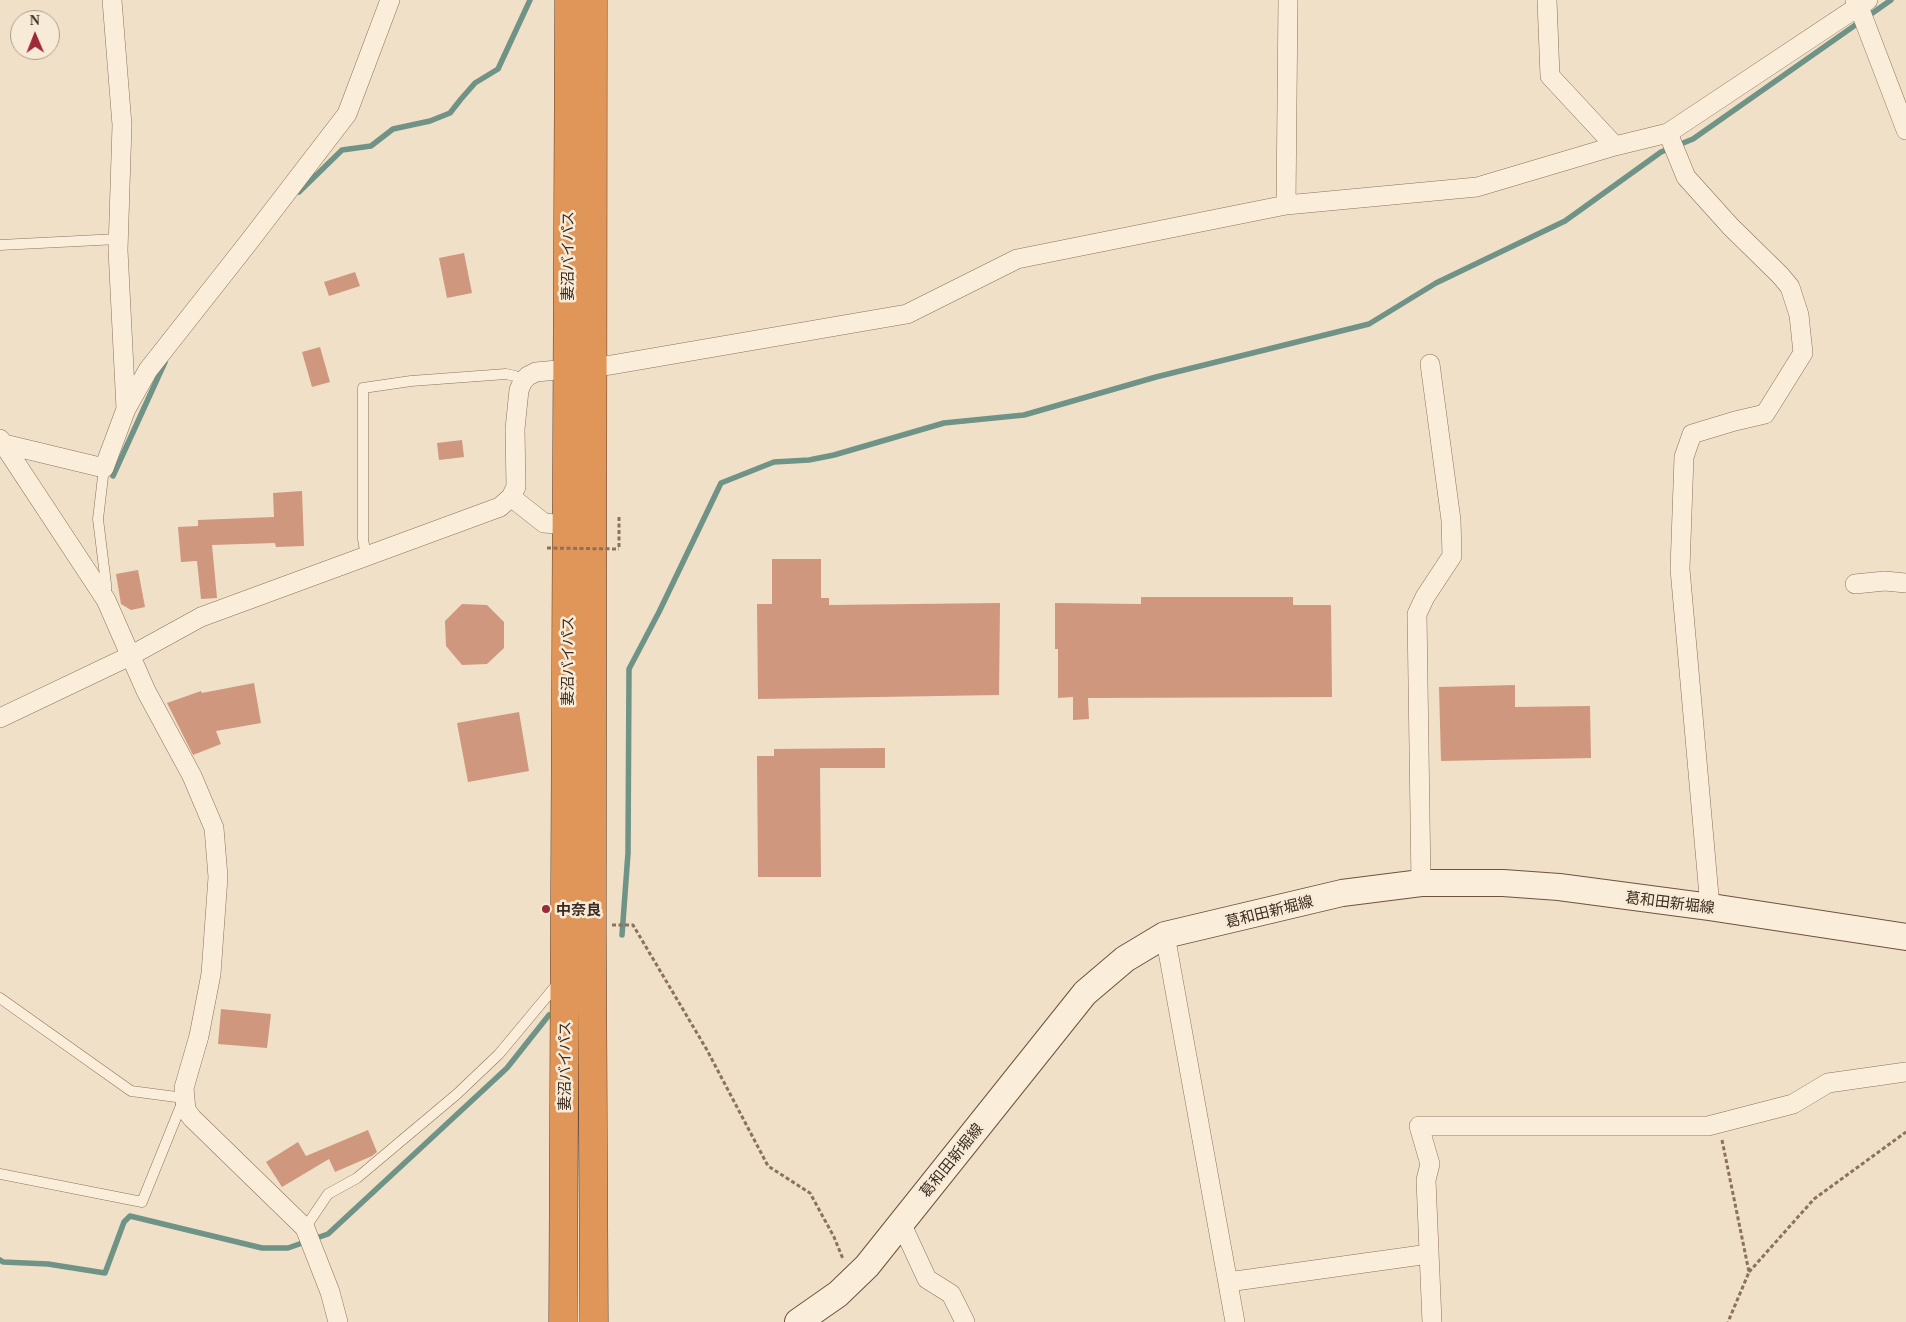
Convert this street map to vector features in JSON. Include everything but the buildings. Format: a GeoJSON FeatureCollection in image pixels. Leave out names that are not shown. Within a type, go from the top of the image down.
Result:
{"type":"FeatureCollection","features":[{"type":"Feature","properties":{"kind":"highway","name":"妻沼バイパス"},"geometry":{"type":"LineString","coordinates":[[569,0],[580,368],[592,925],[594,1322]]}},
{"type":"Feature","properties":{"kind":"highway","name":"妻沼バイパス"},"geometry":{"type":"LineString","coordinates":[[563,1322],[567,525],[580,368],[594,0]]}},
{"type":"Feature","properties":{"kind":"main road","name":"葛和田新堀線"},"geometry":{"type":"LineString","coordinates":[[802,1321],[838,1294],[867,1266],[1085,993],[1125,959],[1166,935],[1342,893],[1421,883],[1503,883],[1559,887],[1710,907],[1906,937]]}},
{"type":"Feature","properties":{"kind":"street"},"geometry":{"type":"LineString","coordinates":[[112,0],[122,125],[118,239],[126,409]]}},
{"type":"Feature","properties":{"kind":"street"},"geometry":{"type":"LineString","coordinates":[[1,442],[104,468],[126,409],[148,370],[347,114],[390,0]]}},
{"type":"Feature","properties":{"kind":"street"},"geometry":{"type":"LineString","coordinates":[[1286,205],[1288,0]]}},
{"type":"Feature","properties":{"kind":"street"},"geometry":{"type":"LineString","coordinates":[[1547,0],[1550,76],[1615,146]]}},
{"type":"Feature","properties":{"kind":"street"},"geometry":{"type":"LineString","coordinates":[[0,718],[130,656],[201,617],[500,507],[511,498],[516,487],[514,429],[519,390],[523,381],[536,372],[580,368],[907,314],[1017,259],[1286,205],[1478,187],[1615,146],[1668,133],[1860,2],[1906,130]]}},
{"type":"Feature","properties":{"kind":"street"},"geometry":{"type":"LineString","coordinates":[[1668,133],[1686,177],[1731,227],[1790,287],[1799,315],[1804,353],[1765,414],[1735,420],[1692,434],[1684,457],[1680,569],[1710,907]]}},
{"type":"Feature","properties":{"kind":"street"},"geometry":{"type":"LineString","coordinates":[[1421,883],[1417,614],[1425,597],[1452,556],[1451,520],[1430,364]]}},
{"type":"Feature","properties":{"kind":"street"},"geometry":{"type":"LineString","coordinates":[[1,442],[106,600],[146,691],[192,776],[214,828],[218,877],[212,974],[199,1036],[184,1088],[186,1110],[305,1228],[330,1292],[338,1322]]}},
{"type":"Feature","properties":{"kind":"street"},"geometry":{"type":"LineString","coordinates":[[511,498],[544,523],[567,525]]}},
{"type":"Feature","properties":{"kind":"street"},"geometry":{"type":"LineString","coordinates":[[1855,584],[1885,581],[1906,583]]}},
{"type":"Feature","properties":{"kind":"street"},"geometry":{"type":"LineString","coordinates":[[1166,935],[1235,1322]]}},
{"type":"Feature","properties":{"kind":"street"},"geometry":{"type":"LineString","coordinates":[[1432,1322],[1426,1180],[1430,1164],[1419,1126],[1708,1126],[1793,1104],[1828,1082],[1906,1072]]}},
{"type":"Feature","properties":{"kind":"street"},"geometry":{"type":"LineString","coordinates":[[901,1223],[928,1279],[952,1294],[965,1322]]}},
{"type":"Feature","properties":{"kind":"street"},"geometry":{"type":"LineString","coordinates":[[1228,1282],[1429,1254]]}},
{"type":"Feature","properties":{"kind":"lane"},"geometry":{"type":"LineString","coordinates":[[0,245],[118,239]]}},
{"type":"Feature","properties":{"kind":"lane"},"geometry":{"type":"LineString","coordinates":[[366,556],[363,539],[363,388],[411,381],[506,374],[515,376],[523,381]]}},
{"type":"Feature","properties":{"kind":"lane"},"geometry":{"type":"LineString","coordinates":[[104,468],[98,519],[106,584],[106,600]]}},
{"type":"Feature","properties":{"kind":"lane"},"geometry":{"type":"LineString","coordinates":[[305,1228],[328,1194],[357,1178],[457,1094],[500,1054],[565,975]]}},
{"type":"Feature","properties":{"kind":"lane"},"geometry":{"type":"LineString","coordinates":[[0,998],[131,1091],[184,1098],[142,1202],[0,1174]]}},
{"type":"Feature","properties":{"kind":"path"},"geometry":{"type":"LineString","coordinates":[[548,548],[619,549],[619,517]]}},
{"type":"Feature","properties":{"kind":"path"},"geometry":{"type":"LineString","coordinates":[[592,925],[633,925],[707,1050],[768,1166],[810,1193],[834,1237],[852,1280]]}},
{"type":"Feature","properties":{"kind":"path"},"geometry":{"type":"LineString","coordinates":[[1718,1123],[1749,1272]]}},
{"type":"Feature","properties":{"kind":"path"},"geometry":{"type":"LineString","coordinates":[[1728,1322],[1749,1272],[1814,1199],[1906,1132]]}},
{"type":"Feature","properties":{"kind":"waterway"},"geometry":{"type":"LineString","coordinates":[[299,192],[342,150],[371,146],[393,129],[430,121],[450,113],[475,83],[498,69],[530,0]]}},
{"type":"Feature","properties":{"kind":"waterway"},"geometry":{"type":"LineString","coordinates":[[622,935],[628,853],[629,669],[659,612],[721,483],[774,462],[809,460],[834,455],[944,423],[1024,415],[1156,377],[1369,324],[1436,283],[1565,221],[1661,152],[1693,139],[1891,0]]}},
{"type":"Feature","properties":{"kind":"waterway"},"geometry":{"type":"LineString","coordinates":[[113,476],[165,362]]}},
{"type":"Feature","properties":{"kind":"waterway"},"geometry":{"type":"LineString","coordinates":[[0,1260],[3,1262],[48,1264],[105,1273],[124,1222],[130,1216],[262,1248],[288,1248],[328,1234],[507,1068],[549,1015]]}},
{"type":"Feature","properties":{"kind":"place","name":"中奈良"},"geometry":{"type":"Point","coordinates":[546,909]}}]}
